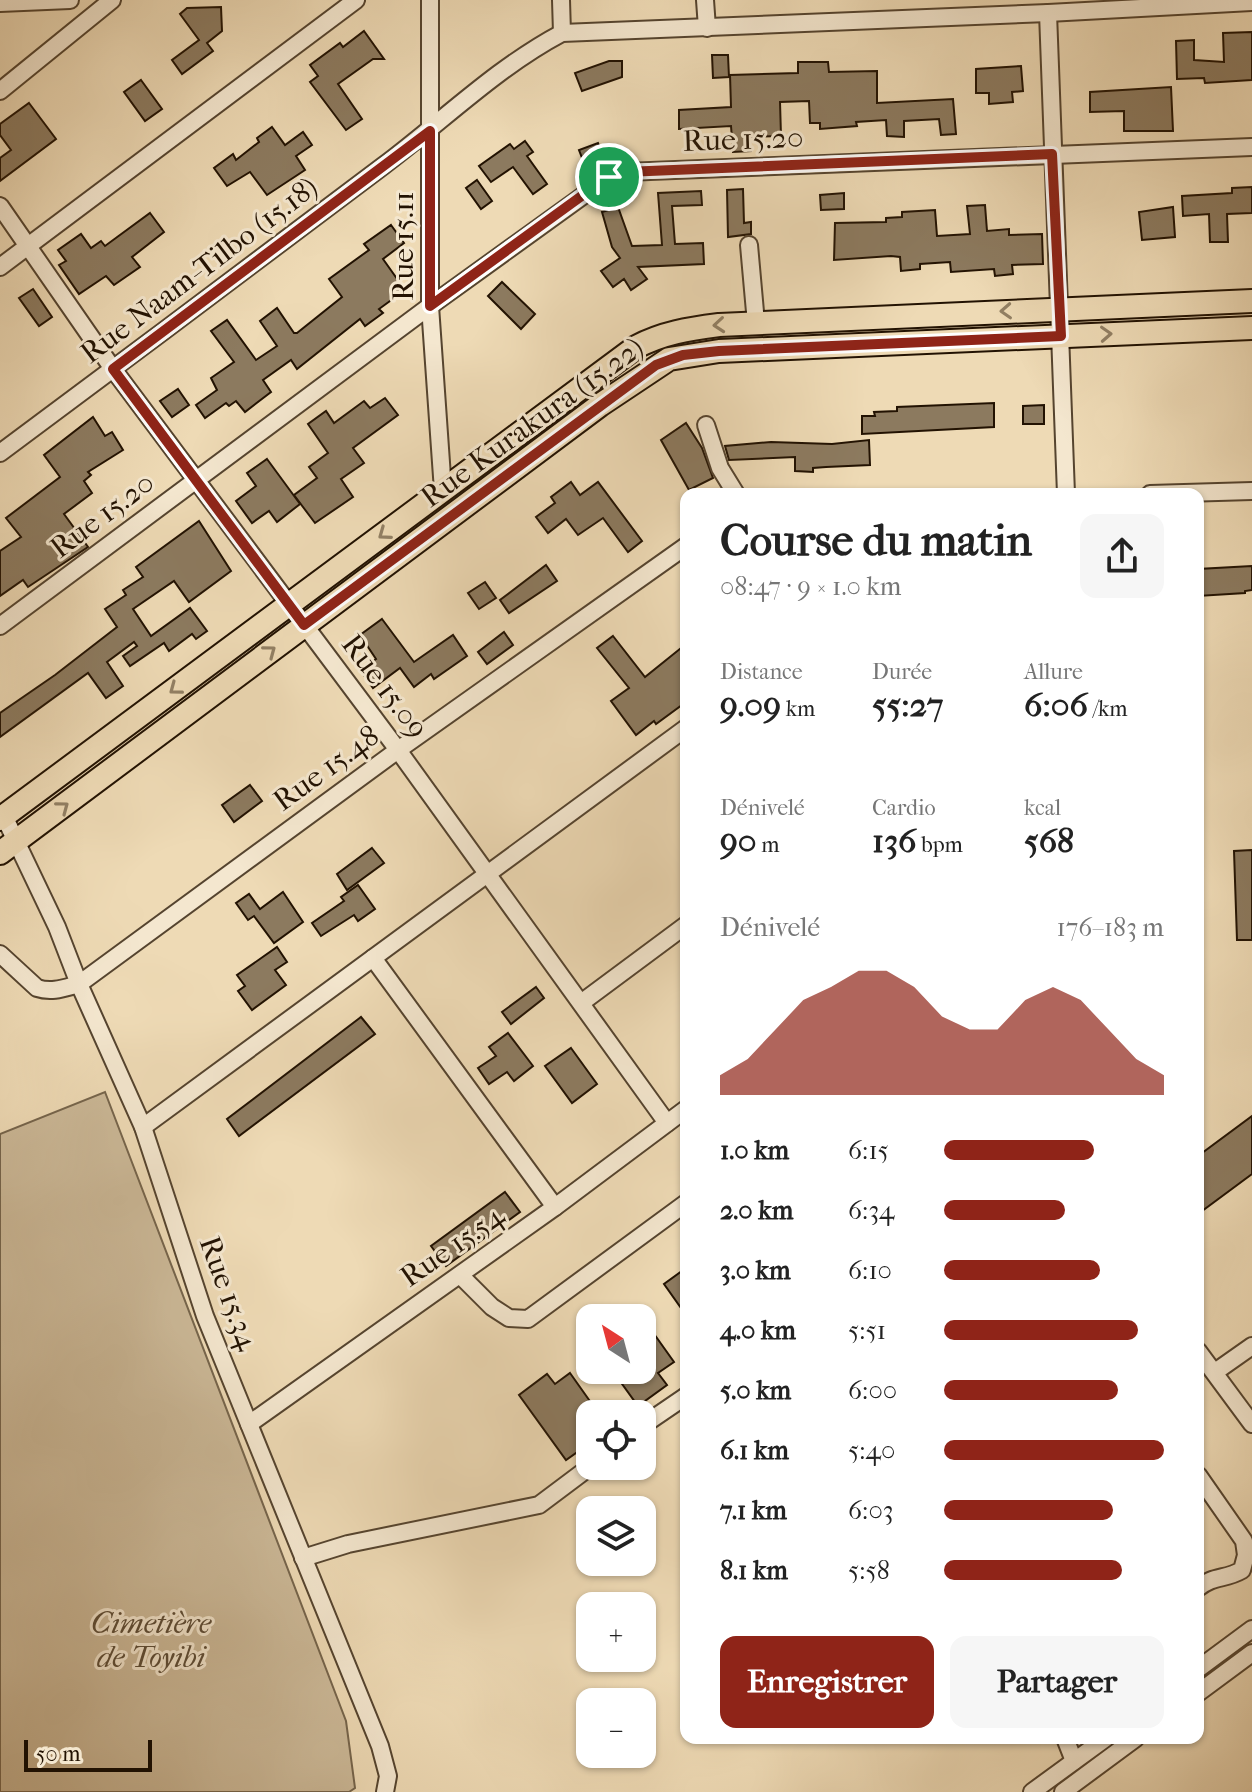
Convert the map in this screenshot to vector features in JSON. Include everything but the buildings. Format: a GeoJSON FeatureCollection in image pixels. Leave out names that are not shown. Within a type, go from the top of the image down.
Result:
{"type":"FeatureCollection","features":[{"type":"Feature","properties":{"kind":"main road","name":"Rue Kurakura (15.22)"},"geometry":{"type":"LineString","coordinates":[[2,818],[636,347],[674,330],[756,323],[1252,301]]}},
{"type":"Feature","properties":{"kind":"main road","name":"Rue Kurakura (15.22)"},"geometry":{"type":"LineString","coordinates":[[8,847],[611,397],[669,359],[719,351],[1252,328]]}},
{"type":"Feature","properties":{"kind":"street"},"geometry":{"type":"LineString","coordinates":[[0,3],[70,0]]}},
{"type":"Feature","properties":{"kind":"street"},"geometry":{"type":"LineString","coordinates":[[0,91],[112,0]]}},
{"type":"Feature","properties":{"kind":"street"},"geometry":{"type":"LineString","coordinates":[[0,267],[356,0]]}},
{"type":"Feature","properties":{"kind":"street","name":"Rue 15.11"},"geometry":{"type":"LineString","coordinates":[[430,0],[430,306],[443,491]]}},
{"type":"Feature","properties":{"kind":"street"},"geometry":{"type":"LineString","coordinates":[[561,0],[562,33],[1245,2]]}},
{"type":"Feature","properties":{"kind":"street"},"geometry":{"type":"LineString","coordinates":[[705,0],[707,28]]}},
{"type":"Feature","properties":{"kind":"street"},"geometry":{"type":"LineString","coordinates":[[1048,13],[1066,488]]}},
{"type":"Feature","properties":{"kind":"street","name":"Rue Naam-Tilbo (15.18)"},"geometry":{"type":"LineString","coordinates":[[0,453],[430,131],[505,68],[562,33]]}},
{"type":"Feature","properties":{"kind":"street","name":"Rue 15.20"},"geometry":{"type":"LineString","coordinates":[[0,626],[609,177],[625,172],[1252,147]]}},
{"type":"Feature","properties":{"kind":"street","name":"Rue 15.09"},"geometry":{"type":"LineString","coordinates":[[0,206],[30,245],[113,369],[398,750],[667,1123]]}},
{"type":"Feature","properties":{"kind":"street"},"geometry":{"type":"LineString","coordinates":[[749,245],[756,323]]}},
{"type":"Feature","properties":{"kind":"street"},"geometry":{"type":"LineString","coordinates":[[706,425],[720,468],[732,488]]}},
{"type":"Feature","properties":{"kind":"street"},"geometry":{"type":"LineString","coordinates":[[1204,492],[1252,491]]}},
{"type":"Feature","properties":{"kind":"street","name":"Rue 15.48"},"geometry":{"type":"LineString","coordinates":[[79,984],[398,750],[680,550]]}},
{"type":"Feature","properties":{"kind":"street"},"geometry":{"type":"LineString","coordinates":[[143,1127],[680,732]]}},
{"type":"Feature","properties":{"kind":"street","name":"Rue 15.34"},"geometry":{"type":"LineString","coordinates":[[2,818],[8,847],[57,927],[143,1127],[205,1316],[380,1746],[388,1776],[385,1792]]}},
{"type":"Feature","properties":{"kind":"street"},"geometry":{"type":"LineString","coordinates":[[581,1003],[680,929]]}},
{"type":"Feature","properties":{"kind":"street"},"geometry":{"type":"LineString","coordinates":[[0,954],[42,990],[50,992],[79,984]]}},
{"type":"Feature","properties":{"kind":"street"},"geometry":{"type":"LineString","coordinates":[[373,958],[555,1207]]}},
{"type":"Feature","properties":{"kind":"street","name":"Rue 15.54"},"geometry":{"type":"LineString","coordinates":[[249,1424],[555,1207],[680,1113]]}},
{"type":"Feature","properties":{"kind":"street"},"geometry":{"type":"LineString","coordinates":[[460,1275],[492,1307],[509,1318],[528,1319],[680,1207]]}},
{"type":"Feature","properties":{"kind":"street"},"geometry":{"type":"LineString","coordinates":[[1215,1372],[1252,1346]]}},
{"type":"Feature","properties":{"kind":"street"},"geometry":{"type":"LineString","coordinates":[[1204,1358],[1252,1424]]}},
{"type":"Feature","properties":{"kind":"street"},"geometry":{"type":"LineString","coordinates":[[656,1416],[680,1400]]}},
{"type":"Feature","properties":{"kind":"street"},"geometry":{"type":"LineString","coordinates":[[303,1558],[348,1544],[539,1505],[576,1477]]}},
{"type":"Feature","properties":{"kind":"street"},"geometry":{"type":"LineString","coordinates":[[1204,1484],[1244,1541],[1246,1555],[1242,1570],[1230,1577],[1212,1577],[1204,1583]]}},
{"type":"Feature","properties":{"kind":"street"},"geometry":{"type":"LineString","coordinates":[[1204,1665],[1252,1629]]}},
{"type":"Feature","properties":{"kind":"street"},"geometry":{"type":"LineString","coordinates":[[1204,1689],[1252,1653]]}},
{"type":"Feature","properties":{"kind":"street"},"geometry":{"type":"LineString","coordinates":[[1066,1744],[1076,1786]]}},
{"type":"Feature","properties":{"kind":"street"},"geometry":{"type":"LineString","coordinates":[[1032,1792],[1098,1744]]}},
{"type":"Feature","properties":{"kind":"street"},"geometry":{"type":"LineString","coordinates":[[1063,1792],[1076,1786],[1128,1744]]}},
{"type":"Feature","properties":{"kind":"green space","name":"Cimetière de Toyibi"},"geometry":{"type":"Polygon","coordinates":[[[105,1092],[346,1721],[355,1788],[349,1792],[0,1792],[0,1134],[105,1092]]]}},
{"type":"Feature","properties":{"kind":"route"},"geometry":{"type":"LineString","coordinates":[[430,131],[430,306],[609,177],[625,172],[1052,154],[1061,336],[719,351],[669,359],[600,405],[440,527],[304,625],[113,369],[430,131]]}}]}
